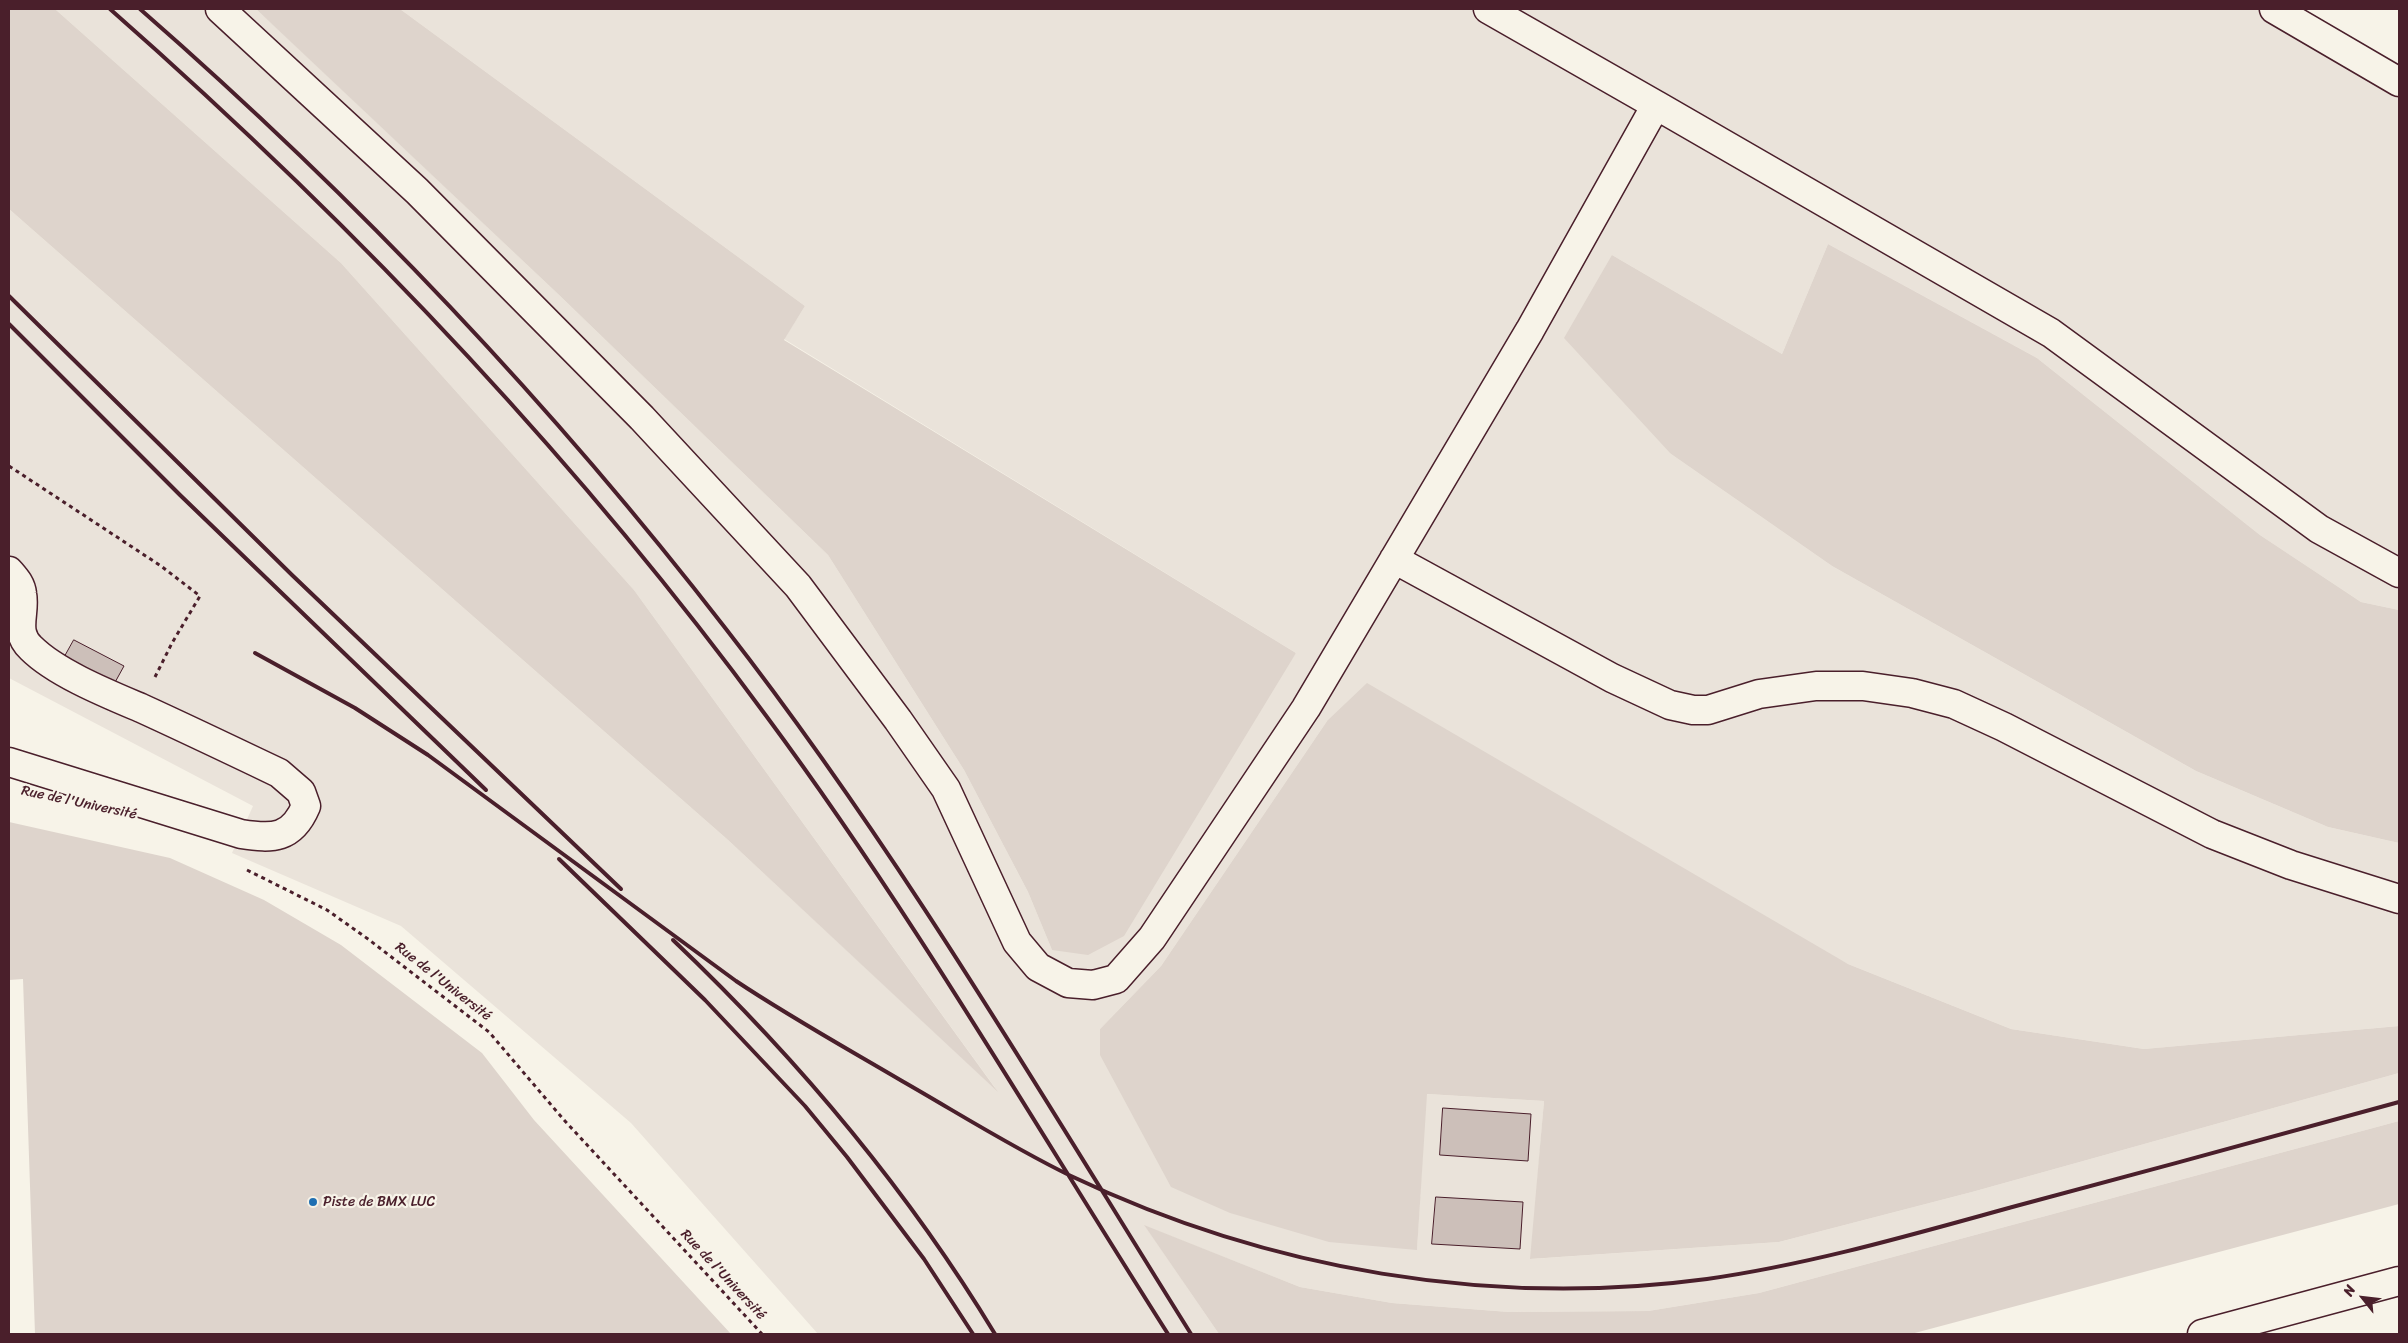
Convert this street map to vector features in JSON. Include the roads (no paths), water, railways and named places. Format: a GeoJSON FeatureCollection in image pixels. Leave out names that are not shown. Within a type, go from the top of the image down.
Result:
{"type":"FeatureCollection","features":[{"type":"Feature","properties":{"kind":"main road"},"geometry":{"type":"LineString","coordinates":[[220,9],[417,191],[642,418],[798,586],[898,720],[946,789],[1017,942],[1038,967],[1068,983],[1093,985],[1116,979],[1152,938],[1306,708],[1564,271],[1656,105]]}},
{"type":"Feature","properties":{"kind":"main road"},"geometry":{"type":"LineString","coordinates":[[1488,9],[2051,333],[2319,529],[2399,572]]}},
{"type":"Feature","properties":{"kind":"main road"},"geometry":{"type":"LineString","coordinates":[[2274,9],[2399,82]]}},
{"type":"Feature","properties":{"kind":"main road"},"geometry":{"type":"LineString","coordinates":[[1394,559],[1612,678],[1670,705],[1693,710],[1708,710],[1759,694],[1816,686],[1863,686],[1912,693],[1954,704],[2212,834],[2290,866],[2399,898]]}},
{"type":"Feature","properties":{"kind":"main road"},"geometry":{"type":"LineString","coordinates":[[9,571],[17,580],[23,594],[20,614],[22,634],[30,648],[58,667],[140,708],[279,773],[301,792],[306,806],[300,821],[286,834],[263,838],[241,834],[9,762]]}},
{"type":"Feature","properties":{"kind":"main road"},"geometry":{"type":"LineString","coordinates":[[2202,1334],[2399,1281]]}},
{"type":"Feature","properties":{"kind":"railway"},"geometry":{"type":"LineString","coordinates":[[110,9],[288,173],[458,345],[618,527],[694,621],[767,717],[873,867],[973,1022],[1168,1334]]}},
{"type":"Feature","properties":{"kind":"railway"},"geometry":{"type":"LineString","coordinates":[[140,9],[219,80],[374,228],[521,383],[660,545],[790,713],[851,799],[968,976],[1191,1334]]}},
{"type":"Feature","properties":{"kind":"railway"},"geometry":{"type":"LineString","coordinates":[[9,296],[292,575],[621,889]]}},
{"type":"Feature","properties":{"kind":"railway"},"geometry":{"type":"LineString","coordinates":[[9,324],[180,495],[486,790]]}},
{"type":"Feature","properties":{"kind":"railway"},"geometry":{"type":"LineString","coordinates":[[255,653],[355,708],[428,755],[736,981],[818,1032],[986,1130],[1071,1176],[1146,1209],[1223,1236],[1302,1258],[1382,1274],[1463,1284],[1544,1288],[1626,1287],[1707,1279],[1824,1257],[2399,1102]]}},
{"type":"Feature","properties":{"kind":"railway"},"geometry":{"type":"LineString","coordinates":[[559,859],[705,1000],[805,1106],[847,1157],[924,1259],[973,1334]]}},
{"type":"Feature","properties":{"kind":"railway"},"geometry":{"type":"LineString","coordinates":[[673,940],[763,1031],[847,1126],[925,1227],[995,1334]]}},
{"type":"Feature","properties":{"kind":"place","name":"Piste de BMX LUC"},"geometry":{"type":"Point","coordinates":[313,1202]}}]}
